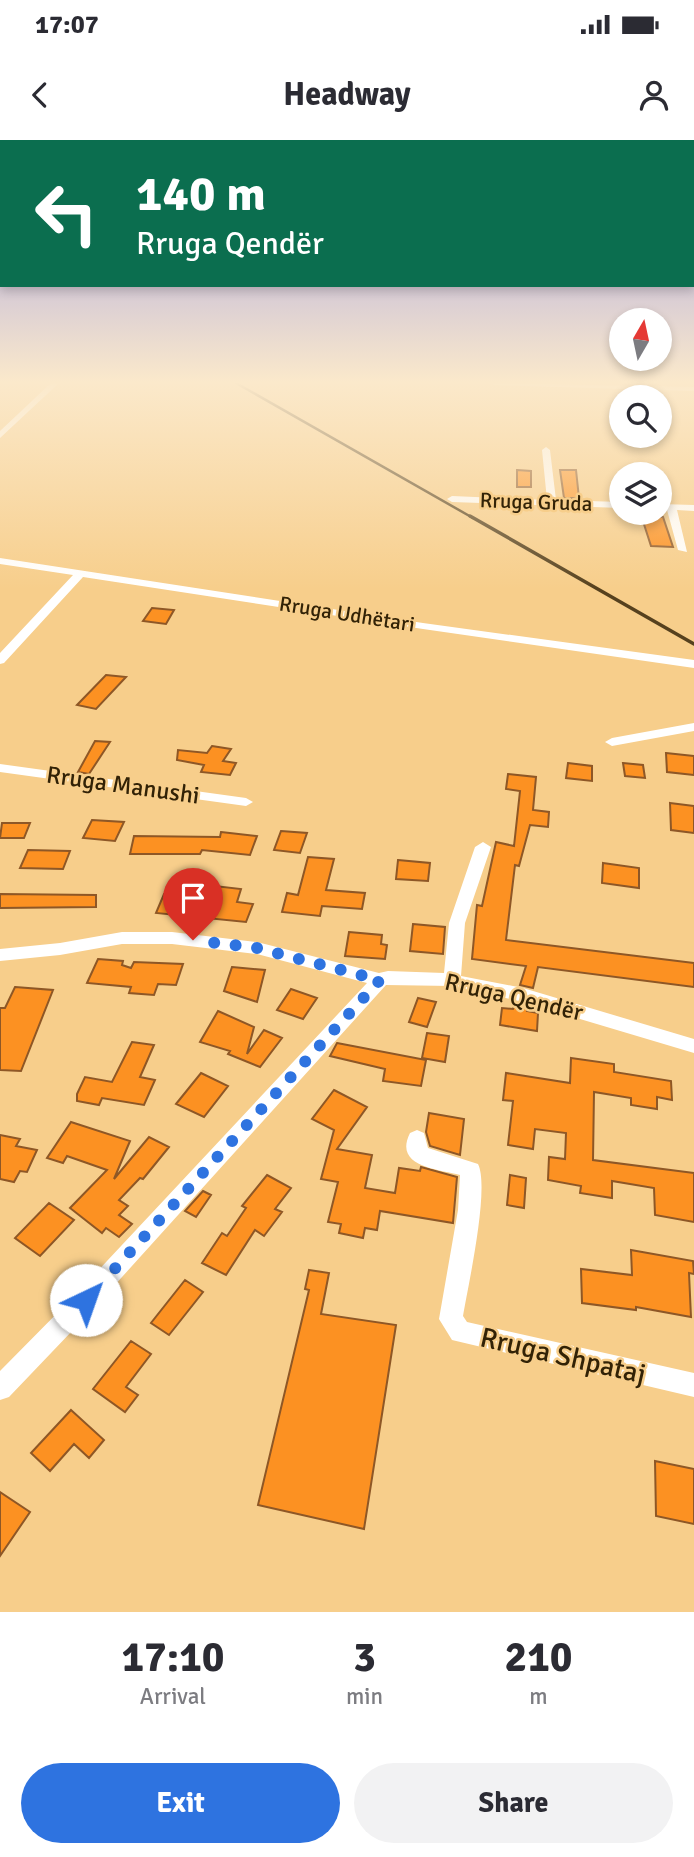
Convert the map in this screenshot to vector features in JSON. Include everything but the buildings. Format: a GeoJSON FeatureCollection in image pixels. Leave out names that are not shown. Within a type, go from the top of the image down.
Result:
{"type":"FeatureCollection","features":[{"type":"Feature","properties":{"kind":"street"},"geometry":{"type":"LineString","coordinates":[[546,452],[552,503]]}},
{"type":"Feature","properties":{"kind":"street","name":"Rruga Gruda"},"geometry":{"type":"LineString","coordinates":[[452,499],[609,505]]}},
{"type":"Feature","properties":{"kind":"street"},"geometry":{"type":"LineString","coordinates":[[672,507],[694,508]]}},
{"type":"Feature","properties":{"kind":"street"},"geometry":{"type":"LineString","coordinates":[[672,510],[684,550]]}},
{"type":"Feature","properties":{"kind":"street","name":"Rruga Udhëtari"},"geometry":{"type":"LineString","coordinates":[[0,561],[423,626],[694,664]]}},
{"type":"Feature","properties":{"kind":"street"},"geometry":{"type":"LineString","coordinates":[[0,660],[81,573]]}},
{"type":"Feature","properties":{"kind":"street"},"geometry":{"type":"LineString","coordinates":[[612,742],[694,727]]}},
{"type":"Feature","properties":{"kind":"street","name":"Rruga Manushi"},"geometry":{"type":"LineString","coordinates":[[0,768],[246,802]]}},
{"type":"Feature","properties":{"kind":"street"},"geometry":{"type":"LineString","coordinates":[[452,980],[457,923],[483,847]]}},
{"type":"Feature","properties":{"kind":"street","name":"Rruga Qendër"},"geometry":{"type":"LineString","coordinates":[[0,956],[122,938],[172,938],[257,948],[380,980],[388,977],[452,980],[523,995],[694,1046]]}},
{"type":"Feature","properties":{"kind":"street"},"geometry":{"type":"LineString","coordinates":[[0,1388],[86,1300],[380,980]]}},
{"type":"Feature","properties":{"kind":"street","name":"Rruga Shpataj"},"geometry":{"type":"LineString","coordinates":[[417,1139],[415,1149],[421,1157],[471,1170],[469,1210],[451,1319],[460,1332],[694,1385]]}},
{"type":"Feature","properties":{"kind":"railway"},"geometry":{"type":"LineString","coordinates":[[357,452],[473,518]]}},
{"type":"Feature","properties":{"kind":"railway"},"geometry":{"type":"LineString","coordinates":[[470,516],[694,644]]}},
{"type":"Feature","properties":{"kind":"route"},"geometry":{"type":"LineString","coordinates":[[86,1300],[380,980],[257,948],[193,940]]}}]}
